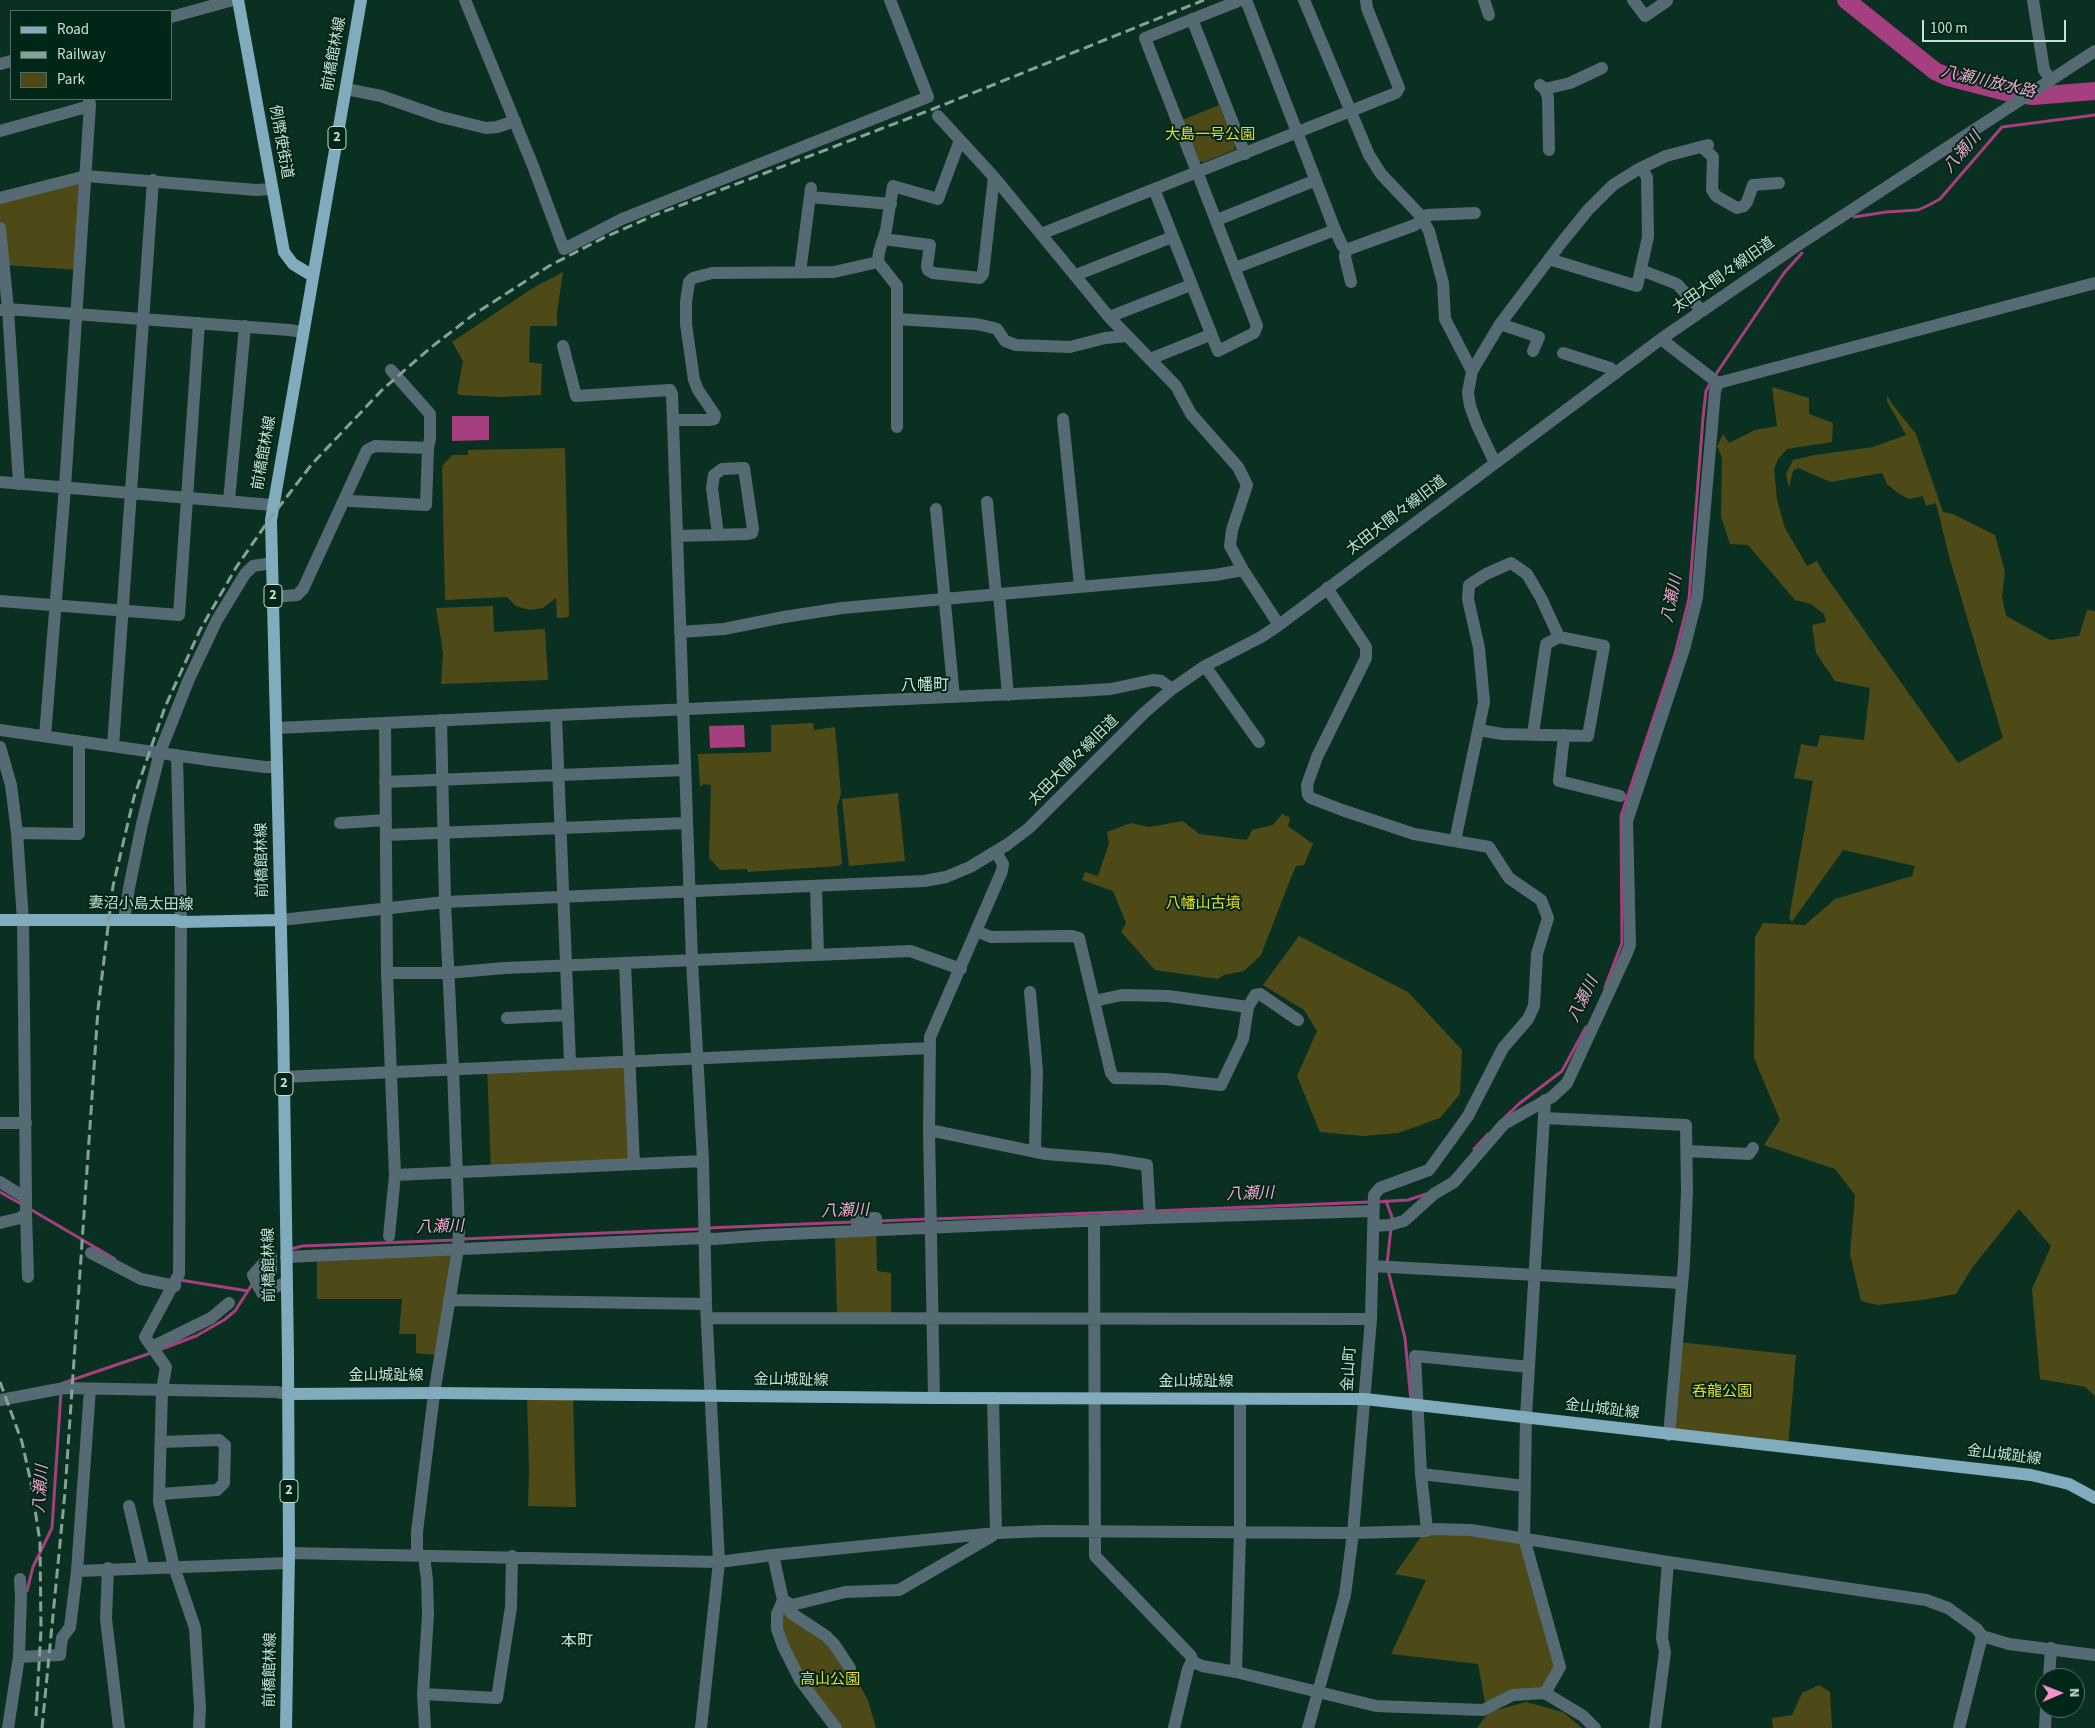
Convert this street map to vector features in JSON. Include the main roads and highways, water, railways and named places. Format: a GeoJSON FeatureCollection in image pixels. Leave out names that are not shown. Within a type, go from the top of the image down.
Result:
{"type":"FeatureCollection","features":[{"type":"Feature","properties":{"kind":"main road","name":"例幣使街道"},"geometry":{"type":"LineString","coordinates":[[238,0],[272,189],[287,257],[301,270],[313,276]]}},
{"type":"Feature","properties":{"kind":"main road","name":"前橋館林線"},"geometry":{"type":"LineString","coordinates":[[286,1728],[289,1558],[288,1394],[284,1077],[272,505],[361,0]]}},
{"type":"Feature","properties":{"kind":"main road","name":"妻沼小島太田線"},"geometry":{"type":"LineString","coordinates":[[0,920],[176,920],[181,922],[281,920]]}},
{"type":"Feature","properties":{"kind":"main road","name":"金山城趾線"},"geometry":{"type":"LineString","coordinates":[[288,1394],[435,1393],[934,1398],[1364,1399],[2031,1475],[2069,1484],[2095,1498]]}},
{"type":"Feature","properties":{"kind":"waterway","name":"八瀬川放水路"},"geometry":{"type":"LineString","coordinates":[[1846,0],[1935,71],[1948,77],[2010,93],[2033,96],[2095,91]]}},
{"type":"Feature","properties":{"kind":"waterway","name":"八瀬川"},"geometry":{"type":"LineString","coordinates":[[1854,217],[1918,210],[1940,199],[2002,127],[2095,115]]}},
{"type":"Feature","properties":{"kind":"waterway","name":"八瀬川"},"geometry":{"type":"LineString","coordinates":[[1714,377],[1784,273],[1802,253]]}},
{"type":"Feature","properties":{"kind":"waterway","name":"八瀬川"},"geometry":{"type":"LineString","coordinates":[[1605,987],[1622,943],[1621,816],[1675,654],[1689,599],[1703,418],[1706,391],[1711,382]]}},
{"type":"Feature","properties":{"kind":"waterway","name":"八瀬川"},"geometry":{"type":"LineString","coordinates":[[1505,1117],[1562,1071],[1586,1027]]}},
{"type":"Feature","properties":{"kind":"waterway","name":"八瀬川"},"geometry":{"type":"LineString","coordinates":[[1474,1149],[1488,1134]]}},
{"type":"Feature","properties":{"kind":"waterway"},"geometry":{"type":"LineString","coordinates":[[0,1192],[23,1205]]}},
{"type":"Feature","properties":{"kind":"waterway","name":"八瀬川"},"geometry":{"type":"LineString","coordinates":[[1376,1202],[1408,1200],[1426,1194]]}},
{"type":"Feature","properties":{"kind":"waterway"},"geometry":{"type":"LineString","coordinates":[[1386,1201],[1392,1222]]}},
{"type":"Feature","properties":{"kind":"waterway","name":"八瀬川"},"geometry":{"type":"LineString","coordinates":[[1154,1211],[1370,1202]]}},
{"type":"Feature","properties":{"kind":"waterway"},"geometry":{"type":"LineString","coordinates":[[30,1209],[115,1259]]}},
{"type":"Feature","properties":{"kind":"waterway","name":"八瀬川"},"geometry":{"type":"LineString","coordinates":[[934,1219],[1147,1211]]}},
{"type":"Feature","properties":{"kind":"waterway","name":"八瀬川"},"geometry":{"type":"LineString","coordinates":[[879,1221],[928,1219]]}},
{"type":"Feature","properties":{"kind":"waterway","name":"八瀬川"},"geometry":{"type":"LineString","coordinates":[[707,1228],[853,1222]]}},
{"type":"Feature","properties":{"kind":"waterway"},"geometry":{"type":"LineString","coordinates":[[1387,1264],[1391,1228]]}},
{"type":"Feature","properties":{"kind":"waterway","name":"八瀬川"},"geometry":{"type":"LineString","coordinates":[[462,1239],[700,1229]]}},
{"type":"Feature","properties":{"kind":"waterway","name":"八瀬川"},"geometry":{"type":"LineString","coordinates":[[290,1249],[303,1246],[456,1240]]}},
{"type":"Feature","properties":{"kind":"waterway"},"geometry":{"type":"LineString","coordinates":[[1388,1270],[1405,1338],[1411,1401]]}},
{"type":"Feature","properties":{"kind":"waterway"},"geometry":{"type":"LineString","coordinates":[[180,1280],[248,1291]]}},
{"type":"Feature","properties":{"kind":"waterway","name":"八瀬川"},"geometry":{"type":"LineString","coordinates":[[159,1350],[196,1336],[224,1320],[235,1311],[253,1283]]}},
{"type":"Feature","properties":{"kind":"waterway","name":"八瀬川"},"geometry":{"type":"LineString","coordinates":[[63,1383],[151,1353]]}},
{"type":"Feature","properties":{"kind":"waterway","name":"八瀬川"},"geometry":{"type":"LineString","coordinates":[[27,1591],[33,1567],[52,1528],[61,1392]]}},
{"type":"Feature","properties":{"kind":"railway"},"geometry":{"type":"LineString","coordinates":[[42,1728],[65,1492],[98,1009],[113,886],[134,797],[165,707],[200,630],[237,566],[312,464],[382,390],[429,349],[473,315],[549,266],[605,237],[655,215],[933,109],[1204,0]]}},
{"type":"Feature","properties":{"kind":"railway"},"geometry":{"type":"LineString","coordinates":[[0,1382],[22,1442],[31,1483],[40,1542],[41,1630],[36,1716]]}},
{"type":"Feature","properties":{"kind":"district","name":"八幡町"},"geometry":{"type":"Point","coordinates":[925,686]}},
{"type":"Feature","properties":{"kind":"district","name":"本町"},"geometry":{"type":"Point","coordinates":[577,1642]}},
{"type":"Feature","properties":{"kind":"park label","name":"大島一号公園"},"geometry":{"type":"Point","coordinates":[1210,136]}},
{"type":"Feature","properties":{"kind":"park label","name":"八幡山古墳"},"geometry":{"type":"Point","coordinates":[1203,905]}},
{"type":"Feature","properties":{"kind":"park label","name":"呑龍公園"},"geometry":{"type":"Point","coordinates":[1722,1393]}},
{"type":"Feature","properties":{"kind":"park label","name":"高山公園"},"geometry":{"type":"Point","coordinates":[830,1681]}}]}
